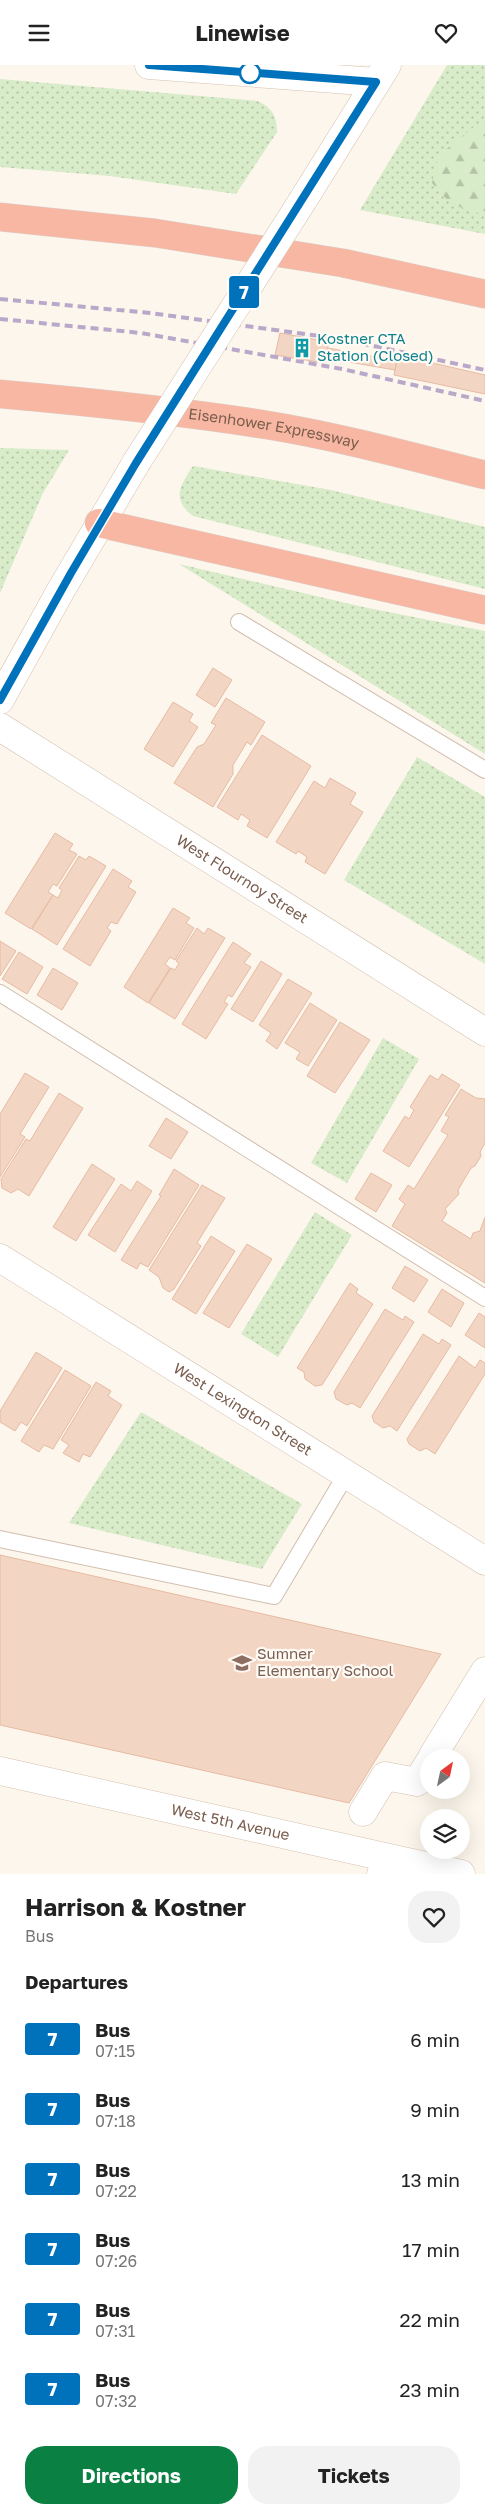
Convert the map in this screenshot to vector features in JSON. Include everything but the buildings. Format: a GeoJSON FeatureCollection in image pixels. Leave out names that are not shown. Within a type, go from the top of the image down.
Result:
{"type":"FeatureCollection","features":[{"type":"Feature","properties":{"kind":"highway"},"geometry":{"type":"LineString","coordinates":[[0,217],[155,233],[343,263],[485,294]]}},
{"type":"Feature","properties":{"kind":"highway","name":"Eisenhower Expressway"},"geometry":{"type":"LineString","coordinates":[[0,394],[90,402],[268,425],[378,448],[485,475]]}},
{"type":"Feature","properties":{"kind":"highway"},"geometry":{"type":"LineString","coordinates":[[99,523],[485,610]]}},
{"type":"Feature","properties":{"kind":"street"},"geometry":{"type":"LineString","coordinates":[[0,701],[99,523],[382,74],[149,65]]}},
{"type":"Feature","properties":{"kind":"street","name":"West Flournoy Street"},"geometry":{"type":"LineString","coordinates":[[0,727],[485,1032]]}},
{"type":"Feature","properties":{"kind":"street","name":"West Lexington Street"},"geometry":{"type":"LineString","coordinates":[[0,1258],[347,1473],[485,1561]]}},
{"type":"Feature","properties":{"kind":"street"},"geometry":{"type":"LineString","coordinates":[[437,1749],[485,1671]]}},
{"type":"Feature","properties":{"kind":"street","name":"West 5th Avenue"},"geometry":{"type":"LineString","coordinates":[[0,1771],[386,1866],[461,1874]]}},
{"type":"Feature","properties":{"kind":"street"},"geometry":{"type":"LineString","coordinates":[[364,1812],[385,1776],[417,1782],[420,1777]]}},
{"type":"Feature","properties":{"kind":"lane"},"geometry":{"type":"LineString","coordinates":[[239,622],[485,770]]}},
{"type":"Feature","properties":{"kind":"lane"},"geometry":{"type":"LineString","coordinates":[[0,993],[485,1298]]}},
{"type":"Feature","properties":{"kind":"lane"},"geometry":{"type":"LineString","coordinates":[[0,1539],[274,1596],[347,1473]]}},
{"type":"Feature","properties":{"kind":"green space"},"geometry":{"type":"Polygon","coordinates":[[[447,65],[485,65],[485,234],[360,210],[447,65]]]}},
{"type":"Feature","properties":{"kind":"green space"},"geometry":{"type":"Polygon","coordinates":[[[0,79],[258,101],[273,113],[277,132],[236,194],[110,176],[0,167],[0,79]]]}},
{"type":"Feature","properties":{"kind":"green space"},"geometry":{"type":"Polygon","coordinates":[[[485,118],[485,215],[451,204],[432,183],[439,155],[485,118]]]}},
{"type":"Feature","properties":{"kind":"green space"},"geometry":{"type":"Polygon","coordinates":[[[0,448],[69,450],[43,493],[0,593],[0,448]]]}},
{"type":"Feature","properties":{"kind":"green space"},"geometry":{"type":"Polygon","coordinates":[[[193,466],[331,490],[485,527],[485,589],[193,516],[182,504],[180,492],[184,480],[193,466]]]}},
{"type":"Feature","properties":{"kind":"green space"},"geometry":{"type":"Polygon","coordinates":[[[179,564],[363,607],[485,631],[485,754],[179,564]]]}},
{"type":"Feature","properties":{"kind":"green space"},"geometry":{"type":"Polygon","coordinates":[[[417,757],[485,797],[485,964],[344,880],[417,757]]]}},
{"type":"Feature","properties":{"kind":"green space"},"geometry":{"type":"Polygon","coordinates":[[[383,1038],[419,1059],[347,1183],[311,1163],[383,1038]]]}},
{"type":"Feature","properties":{"kind":"green space"},"geometry":{"type":"Polygon","coordinates":[[[315,1212],[352,1235],[278,1357],[241,1334],[315,1212]]]}},
{"type":"Feature","properties":{"kind":"green space"},"geometry":{"type":"Polygon","coordinates":[[[141,1412],[302,1504],[262,1569],[69,1523],[141,1412]]]}},
{"type":"Feature","properties":{"kind":"railway"},"geometry":{"type":"LineString","coordinates":[[0,299],[150,313],[341,339],[485,370]]}},
{"type":"Feature","properties":{"kind":"railway"},"geometry":{"type":"LineString","coordinates":[[0,319],[141,333],[342,369],[485,401]]}},
{"type":"Feature","properties":{"kind":"bus line","name":"7"},"geometry":{"type":"LineString","coordinates":[[0,700],[99,523],[376,82],[149,65]]}},
{"type":"Feature","properties":{"kind":"place","name":"Kostner CTA Station (Closed)"},"geometry":{"type":"Point","coordinates":[302,348]}},
{"type":"Feature","properties":{"kind":"place","name":"Sumner Elementary School"},"geometry":{"type":"Point","coordinates":[242,1663]}}]}
